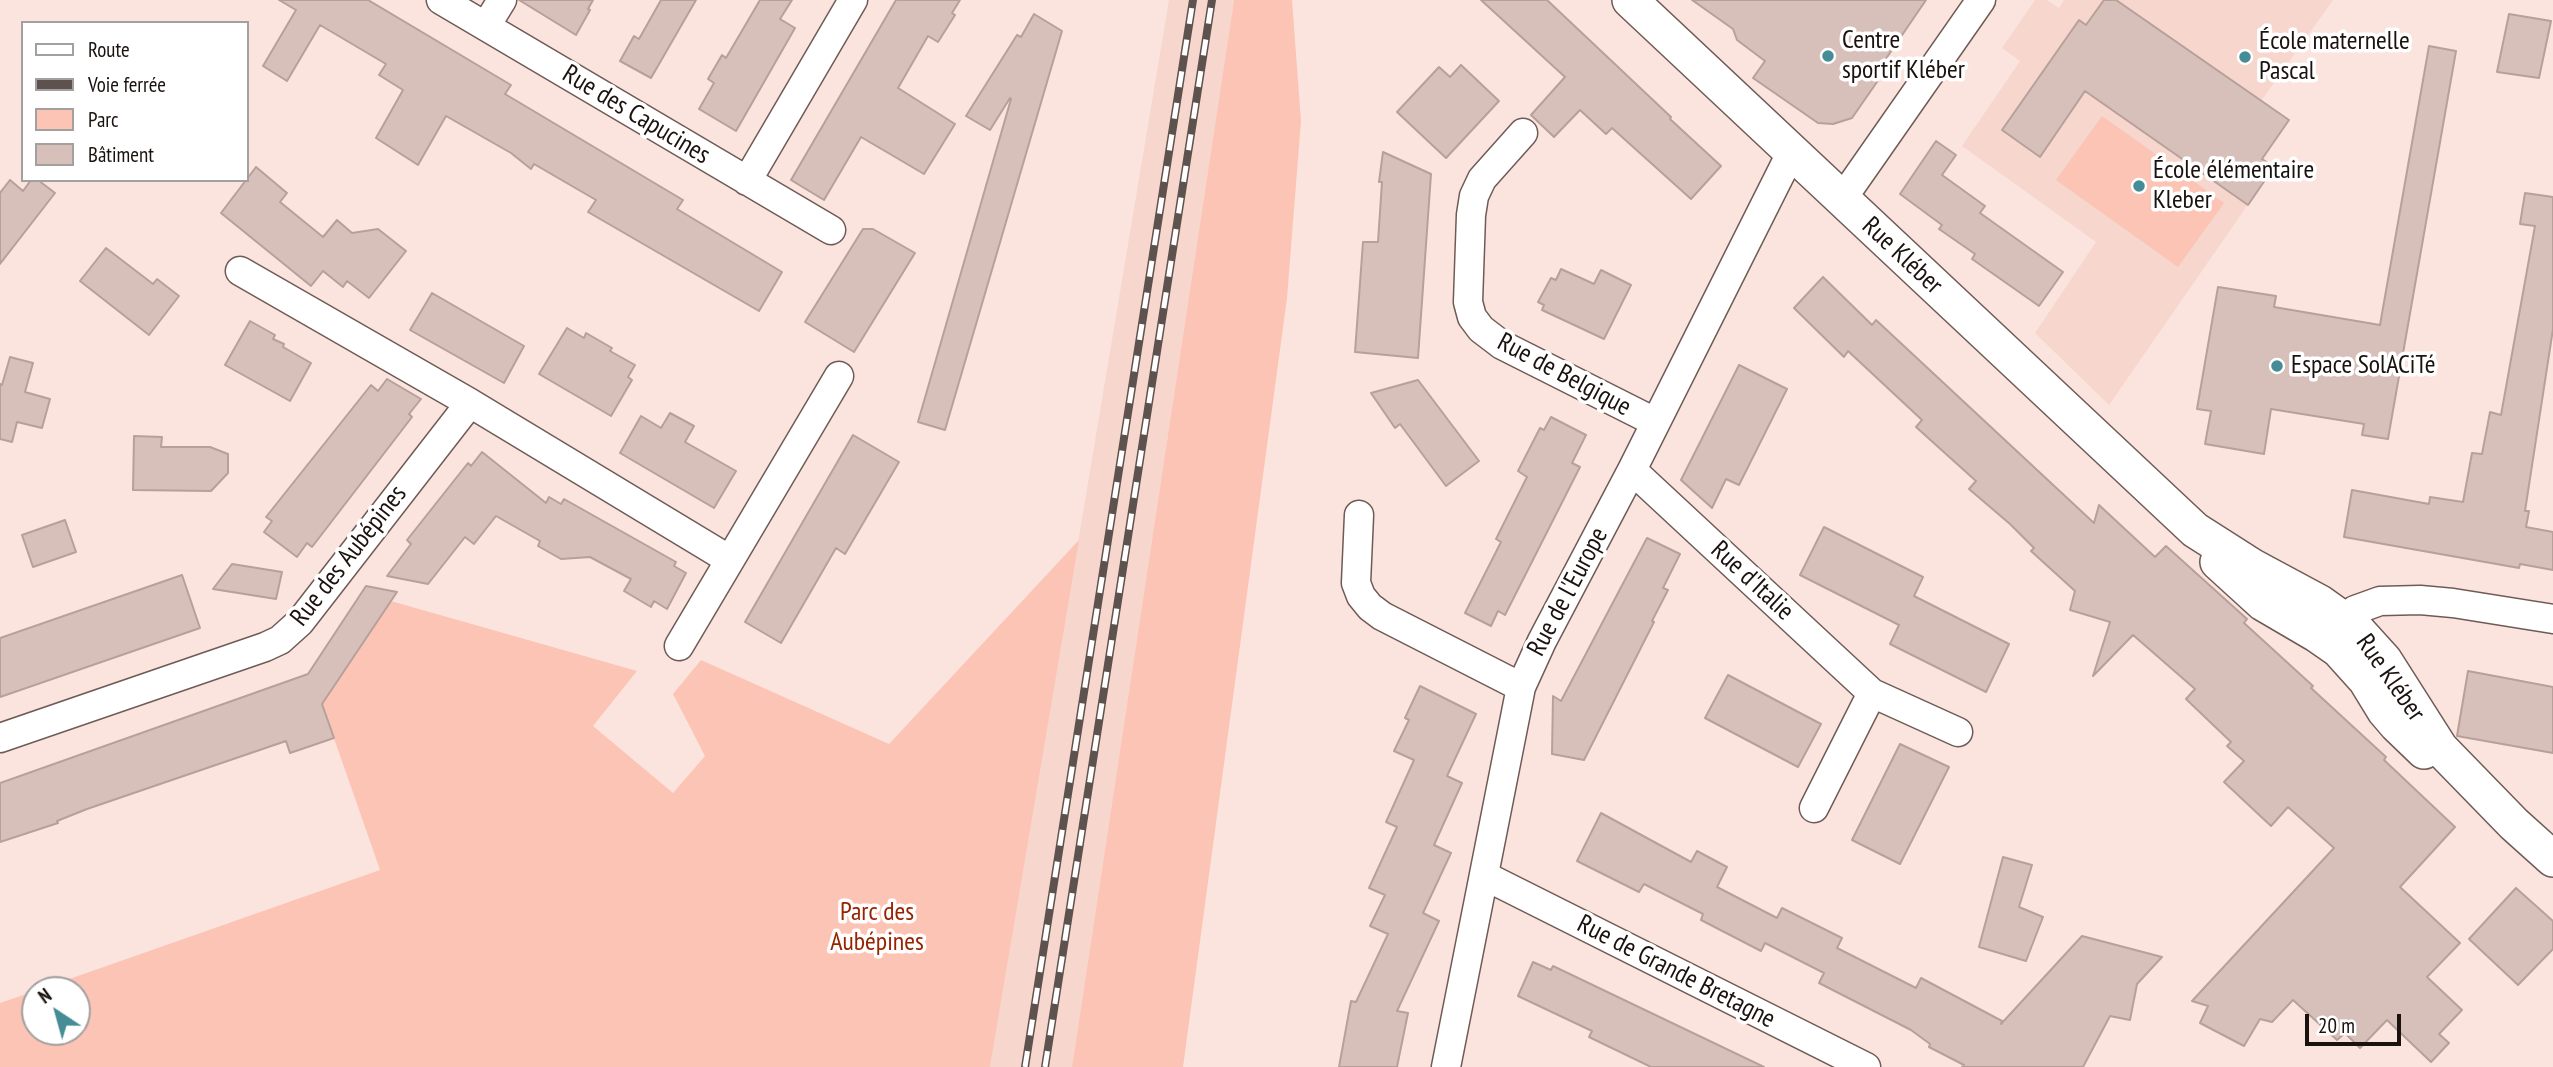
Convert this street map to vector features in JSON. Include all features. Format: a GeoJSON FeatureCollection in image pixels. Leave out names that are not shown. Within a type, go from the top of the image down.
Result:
{"type":"FeatureCollection","features":[{"type":"Feature","properties":{"kind":"street","name":"Rue des Capucines"},"geometry":{"type":"LineString","coordinates":[[442,0],[831,230]]}},
{"type":"Feature","properties":{"kind":"street"},"geometry":{"type":"LineString","coordinates":[[486,26],[502,0]]}},
{"type":"Feature","properties":{"kind":"street"},"geometry":{"type":"LineString","coordinates":[[747,181],[853,0]]}},
{"type":"Feature","properties":{"kind":"street","name":"Rue Kléber"},"geometry":{"type":"LineString","coordinates":[[1630,0],[2195,530],[2334,629],[2364,637],[2384,660],[2440,748],[2514,824],[2553,859]]}},
{"type":"Feature","properties":{"kind":"street"},"geometry":{"type":"LineString","coordinates":[[1842,199],[1981,0]]}},
{"type":"Feature","properties":{"kind":"street","name":"Rue de Belgique"},"geometry":{"type":"LineString","coordinates":[[1523,133],[1482,179],[1474,196],[1468,302],[1472,317],[1481,329],[1502,345],[1655,422]]}},
{"type":"Feature","properties":{"kind":"street","name":"Rue de l'Europe"},"geometry":{"type":"LineString","coordinates":[[1446,1067],[1521,687],[1791,153]]}},
{"type":"Feature","properties":{"kind":"street"},"geometry":{"type":"LineString","coordinates":[[240,271],[470,403],[730,559]]}},
{"type":"Feature","properties":{"kind":"street"},"geometry":{"type":"LineString","coordinates":[[679,646],[839,376]]}},
{"type":"Feature","properties":{"kind":"street","name":"Rue des Aubépines"},"geometry":{"type":"LineString","coordinates":[[0,738],[265,648],[280,640],[300,622],[470,403]]}},
{"type":"Feature","properties":{"kind":"street","name":"Rue d'Italie"},"geometry":{"type":"LineString","coordinates":[[1632,470],[1872,692],[1958,733]]}},
{"type":"Feature","properties":{"kind":"street"},"geometry":{"type":"LineString","coordinates":[[1359,515],[1356,583],[1361,596],[1370,607],[1521,687]]}},
{"type":"Feature","properties":{"kind":"street"},"geometry":{"type":"LineString","coordinates":[[2334,629],[2355,610],[2380,601],[2420,600],[2553,619]]}},
{"type":"Feature","properties":{"kind":"street"},"geometry":{"type":"LineString","coordinates":[[1814,808],[1872,692]]}},
{"type":"Feature","properties":{"kind":"street","name":"Rue de Grande Bretagne"},"geometry":{"type":"LineString","coordinates":[[1485,876],[1867,1067]]}},
{"type":"Feature","properties":{"kind":"shaded area"},"geometry":{"type":"Polygon","coordinates":[[[1169,0],[1234,0],[1072,1067],[990,1067],[1169,0]]]}},
{"type":"Feature","properties":{"kind":"shaded area","name":"École élémentaire Kleber"},"geometry":{"type":"Polygon","coordinates":[[[2035,0],[2047,0],[2059,8],[2064,0],[2333,0],[2261,101],[2262,159],[2274,167],[2109,405],[2035,333],[2096,242],[1962,146],[2020,61],[2002,48],[2035,0]]]}},
{"type":"Feature","properties":{"kind":"green space"},"geometry":{"type":"Polygon","coordinates":[[[1234,0],[1292,0],[1301,121],[1287,298],[1183,1067],[1072,1067],[1234,0]]]}},
{"type":"Feature","properties":{"kind":"green space"},"geometry":{"type":"Polygon","coordinates":[[[2102,116],[2224,203],[2178,267],[2056,180],[2102,116]]]}},
{"type":"Feature","properties":{"kind":"green space","name":"Parc des Aubépines"},"geometry":{"type":"Polygon","coordinates":[[[1079,540],[990,1067],[0,1067],[0,1003],[21,996],[21,1046],[91,1046],[91,976],[78,976],[380,870],[322,704],[391,601],[637,671],[593,726],[673,793],[705,756],[673,694],[701,660],[889,744],[1079,540]]]}},
{"type":"Feature","properties":{"kind":"building"},"geometry":{"type":"Polygon","coordinates":[[[279,0],[368,0],[511,85],[505,94],[683,200],[677,209],[782,272],[759,311],[588,212],[596,200],[534,164],[531,169],[511,153],[446,116],[418,165],[376,138],[403,90],[379,75],[386,64],[320,25],[287,81],[263,66],[296,10],[279,0]]]}},
{"type":"Feature","properties":{"kind":"building"},"geometry":{"type":"Polygon","coordinates":[[[519,0],[593,0],[576,35],[519,0]]]}},
{"type":"Feature","properties":{"kind":"building"},"geometry":{"type":"Polygon","coordinates":[[[661,0],[696,0],[651,78],[620,61],[634,36],[639,39],[661,0]]]}},
{"type":"Feature","properties":{"kind":"building"},"geometry":{"type":"Polygon","coordinates":[[[760,0],[792,0],[780,19],[795,28],[736,131],[699,109],[714,83],[708,79],[722,55],[726,58],[760,0]]]}},
{"type":"Feature","properties":{"kind":"building"},"geometry":{"type":"Polygon","coordinates":[[[896,0],[960,0],[952,13],[955,15],[938,42],[928,36],[898,88],[955,124],[924,174],[861,137],[824,200],[791,180],[896,0]]]}},
{"type":"Feature","properties":{"kind":"building"},"geometry":{"type":"Polygon","coordinates":[[[1481,0],[1547,0],[1721,166],[1691,199],[1612,128],[1606,134],[1580,110],[1554,137],[1531,115],[1565,77],[1481,0]]]}},
{"type":"Feature","properties":{"kind":"building","name":"Centre sportif Kléber"},"geometry":{"type":"Polygon","coordinates":[[[1692,0],[1926,0],[1881,66],[1886,69],[1852,118],[1833,124],[1818,123],[1753,78],[1765,61],[1737,40],[1733,29],[1692,0]]]}},
{"type":"Feature","properties":{"kind":"building"},"geometry":{"type":"Polygon","coordinates":[[[2104,0],[2116,0],[2289,120],[2262,159],[2274,167],[2248,205],[2085,91],[2040,157],[2002,130],[2079,20],[2086,25],[2104,0]]]}},
{"type":"Feature","properties":{"kind":"building"},"geometry":{"type":"Polygon","coordinates":[[[1034,14],[1062,31],[945,430],[918,422],[1011,99],[990,130],[966,116],[1017,35],[1021,37],[1034,14]]]}},
{"type":"Feature","properties":{"kind":"building"},"geometry":{"type":"Polygon","coordinates":[[[2509,14],[2551,21],[2539,78],[2497,72],[2509,14]]]}},
{"type":"Feature","properties":{"kind":"building"},"geometry":{"type":"Polygon","coordinates":[[[2429,46],[2456,51],[2388,439],[2362,435],[2364,424],[2271,409],[2264,454],[2205,444],[2211,411],[2197,409],[2218,287],[2276,296],[2274,307],[2380,325],[2429,46]]]}},
{"type":"Feature","properties":{"kind":"building"},"geometry":{"type":"Polygon","coordinates":[[[1461,65],[1499,101],[1446,158],[1397,112],[1439,67],[1450,77],[1461,65]]]}},
{"type":"Feature","properties":{"kind":"building"},"geometry":{"type":"Polygon","coordinates":[[[1936,141],[1956,155],[1942,175],[1985,206],[1980,213],[2063,272],[2039,306],[1972,259],[1975,254],[1939,229],[1942,225],[1900,194],[1936,141]]]}},
{"type":"Feature","properties":{"kind":"building"},"geometry":{"type":"Polygon","coordinates":[[[1383,152],[1431,174],[1418,358],[1355,352],[1363,242],[1378,242],[1382,182],[1379,182],[1383,152]]]}},
{"type":"Feature","properties":{"kind":"building"},"geometry":{"type":"Polygon","coordinates":[[[256,167],[287,193],[280,202],[323,237],[337,220],[352,233],[378,229],[406,251],[369,298],[347,281],[343,287],[323,271],[311,286],[221,213],[245,182],[248,182],[248,178],[256,167]]]}},
{"type":"Feature","properties":{"kind":"building"},"geometry":{"type":"Polygon","coordinates":[[[10,180],[23,191],[30,182],[41,182],[55,193],[0,264],[0,193],[10,180]]]}},
{"type":"Feature","properties":{"kind":"building"},"geometry":{"type":"Polygon","coordinates":[[[2525,193],[2553,197],[2553,329],[2525,511],[2529,511],[2526,527],[2553,532],[2553,570],[2520,564],[2519,568],[2344,537],[2352,490],[2429,504],[2430,497],[2463,502],[2472,453],[2482,454],[2490,412],[2501,415],[2535,226],[2520,224],[2525,193]]]}},
{"type":"Feature","properties":{"kind":"building"},"geometry":{"type":"Polygon","coordinates":[[[863,229],[873,229],[915,253],[854,352],[805,322],[863,229]]]}},
{"type":"Feature","properties":{"kind":"building"},"geometry":{"type":"Polygon","coordinates":[[[106,248],[153,284],[157,279],[179,296],[149,335],[80,281],[106,248]]]}},
{"type":"Feature","properties":{"kind":"building"},"geometry":{"type":"Polygon","coordinates":[[[1561,269],[1594,284],[1601,270],[1631,285],[1604,339],[1542,310],[1544,305],[1538,302],[1551,278],[1556,280],[1561,269]]]}},
{"type":"Feature","properties":{"kind":"building"},"geometry":{"type":"Polygon","coordinates":[[[1823,277],[1872,325],[1876,320],[2094,523],[2099,505],[2155,557],[2166,546],[2247,619],[2244,623],[2313,686],[2311,688],[2386,757],[2384,760],[2455,827],[2400,887],[2460,943],[2427,977],[2462,1010],[2439,1034],[2449,1043],[2431,1062],[2387,1020],[2360,1048],[2345,1033],[2337,1040],[2293,1000],[2272,1022],[2260,1019],[2244,1046],[2200,1023],[2208,1006],[2192,1001],[2334,848],[2288,807],[2271,826],[2224,782],[2244,761],[2227,746],[2231,742],[2186,699],[2195,689],[2133,635],[2093,676],[2110,622],[2070,610],[2075,591],[2031,551],[2034,548],[2010,524],[1969,489],[1976,481],[1916,427],[1922,420],[1848,351],[1844,357],[1794,308],[1823,277]]]}},
{"type":"Feature","properties":{"kind":"building"},"geometry":{"type":"Polygon","coordinates":[[[432,293],[524,346],[504,383],[410,330],[432,293]]]}},
{"type":"Feature","properties":{"kind":"building"},"geometry":{"type":"Polygon","coordinates":[[[250,321],[275,335],[273,339],[284,344],[283,347],[311,363],[290,401],[225,365],[250,321]]]}},
{"type":"Feature","properties":{"kind":"building"},"geometry":{"type":"Polygon","coordinates":[[[567,328],[584,338],[586,333],[635,365],[628,377],[632,380],[611,416],[539,374],[567,328]]]}},
{"type":"Feature","properties":{"kind":"building"},"geometry":{"type":"Polygon","coordinates":[[[10,357],[33,363],[25,392],[50,399],[42,428],[17,422],[12,442],[0,439],[0,384],[2,385],[10,357]]]}},
{"type":"Feature","properties":{"kind":"building"},"geometry":{"type":"Polygon","coordinates":[[[1739,365],[1787,389],[1739,485],[1726,479],[1712,508],[1681,480],[1739,365]]]}},
{"type":"Feature","properties":{"kind":"building"},"geometry":{"type":"Polygon","coordinates":[[[387,379],[421,399],[409,414],[412,417],[312,547],[307,543],[297,557],[264,532],[272,521],[266,517],[371,385],[378,391],[387,379]]]}},
{"type":"Feature","properties":{"kind":"building"},"geometry":{"type":"Polygon","coordinates":[[[1418,380],[1479,461],[1446,486],[1400,424],[1395,428],[1371,393],[1418,380]]]}},
{"type":"Feature","properties":{"kind":"building"},"geometry":{"type":"Polygon","coordinates":[[[670,413],[694,426],[685,442],[736,471],[714,508],[620,453],[641,416],[661,428],[670,413]]]}},
{"type":"Feature","properties":{"kind":"building"},"geometry":{"type":"Polygon","coordinates":[[[1551,417],[1586,435],[1572,463],[1580,467],[1505,615],[1498,611],[1491,626],[1465,613],[1501,542],[1496,539],[1527,477],[1518,471],[1540,428],[1544,430],[1551,417]]]}},
{"type":"Feature","properties":{"kind":"building"},"geometry":{"type":"Polygon","coordinates":[[[853,435],[899,462],[845,554],[836,548],[781,643],[745,622],[853,435]]]}},
{"type":"Feature","properties":{"kind":"building"},"geometry":{"type":"Polygon","coordinates":[[[134,436],[162,437],[161,447],[210,447],[228,454],[228,473],[211,491],[133,490],[134,436]]]}},
{"type":"Feature","properties":{"kind":"building"},"geometry":{"type":"Polygon","coordinates":[[[482,452],[546,503],[549,497],[561,504],[564,499],[676,562],[674,566],[686,573],[667,609],[654,601],[651,607],[624,591],[631,579],[590,557],[561,559],[538,546],[540,541],[496,516],[474,544],[465,537],[428,584],[387,576],[411,544],[407,540],[468,463],[471,466],[482,452]]]}},
{"type":"Feature","properties":{"kind":"building"},"geometry":{"type":"Polygon","coordinates":[[[65,520],[76,552],[33,567],[22,535],[65,520]]]}},
{"type":"Feature","properties":{"kind":"building"},"geometry":{"type":"Polygon","coordinates":[[[1824,527],[1923,577],[1914,596],[2009,644],[1986,692],[1890,644],[1899,625],[1800,575],[1824,527]]]}},
{"type":"Feature","properties":{"kind":"building"},"geometry":{"type":"Polygon","coordinates":[[[1647,538],[1680,554],[1663,588],[1668,590],[1652,621],[1654,622],[1584,760],[1552,754],[1553,696],[1561,701],[1647,538]]]}},
{"type":"Feature","properties":{"kind":"building"},"geometry":{"type":"Polygon","coordinates":[[[232,564],[282,572],[276,599],[213,589],[232,564]]]}},
{"type":"Feature","properties":{"kind":"building"},"geometry":{"type":"Polygon","coordinates":[[[182,575],[200,628],[0,697],[0,638],[182,575]]]}},
{"type":"Feature","properties":{"kind":"building"},"geometry":{"type":"Polygon","coordinates":[[[366,586],[397,592],[322,704],[334,738],[290,753],[286,741],[87,809],[57,821],[58,823],[0,842],[0,783],[308,674],[366,586]]]}},
{"type":"Feature","properties":{"kind":"building"},"geometry":{"type":"Polygon","coordinates":[[[2468,671],[2553,687],[2553,753],[2457,736],[2468,671]]]}},
{"type":"Feature","properties":{"kind":"building"},"geometry":{"type":"Polygon","coordinates":[[[1728,675],[1821,724],[1798,767],[1705,718],[1728,675]]]}},
{"type":"Feature","properties":{"kind":"building"},"geometry":{"type":"Polygon","coordinates":[[[1420,686],[1476,714],[1447,776],[1462,783],[1434,845],[1451,853],[1423,913],[1439,921],[1397,1011],[1408,1013],[1397,1067],[1339,1067],[1351,1001],[1356,1002],[1388,934],[1370,926],[1385,895],[1369,888],[1397,827],[1386,822],[1414,760],[1394,751],[1409,720],[1405,718],[1420,686]]]}},
{"type":"Feature","properties":{"kind":"building"},"geometry":{"type":"Polygon","coordinates":[[[1900,744],[1949,767],[1900,864],[1852,840],[1900,744]]]}},
{"type":"Feature","properties":{"kind":"building"},"geometry":{"type":"Polygon","coordinates":[[[1601,813],[1691,862],[1697,851],[1727,867],[1717,887],[1777,918],[1782,908],[1842,938],[1837,948],[1916,988],[1921,978],[2002,1021],[2001,1024],[2082,936],[2162,957],[2137,984],[2130,1020],[2110,1016],[2083,1067],[1962,1067],[1964,1065],[1929,1047],[1930,1044],[1911,1030],[1819,983],[1824,973],[1765,943],[1761,951],[1701,920],[1703,914],[1644,884],[1639,892],[1577,861],[1601,813]]]}},
{"type":"Feature","properties":{"kind":"building"},"geometry":{"type":"Polygon","coordinates":[[[2003,857],[2032,865],[2019,907],[2043,917],[2026,961],[1979,947],[2003,857]]]}},
{"type":"Feature","properties":{"kind":"building"},"geometry":{"type":"Polygon","coordinates":[[[2516,888],[2553,921],[2553,949],[2518,985],[2469,939],[2516,888]]]}},
{"type":"Feature","properties":{"kind":"building"},"geometry":{"type":"Polygon","coordinates":[[[1533,962],[1551,970],[1553,966],[1764,1067],[1651,1067],[1589,1037],[1592,1031],[1518,996],[1533,962]]]}},
{"type":"Feature","properties":{"kind":"railway"},"geometry":{"type":"LineString","coordinates":[[1025,1067],[1193,0]]}},
{"type":"Feature","properties":{"kind":"railway"},"geometry":{"type":"LineString","coordinates":[[1045,1067],[1212,0]]}},
{"type":"Feature","properties":{"kind":"place","name":"Centre sportif Kléber"},"geometry":{"type":"Point","coordinates":[1828,56]}},
{"type":"Feature","properties":{"kind":"place","name":"École maternelle Pascal"},"geometry":{"type":"Point","coordinates":[2245,57]}},
{"type":"Feature","properties":{"kind":"place","name":"École élémentaire Kleber"},"geometry":{"type":"Point","coordinates":[2139,186]}},
{"type":"Feature","properties":{"kind":"place","name":"Espace SolACiTé"},"geometry":{"type":"Point","coordinates":[2277,366]}}]}
